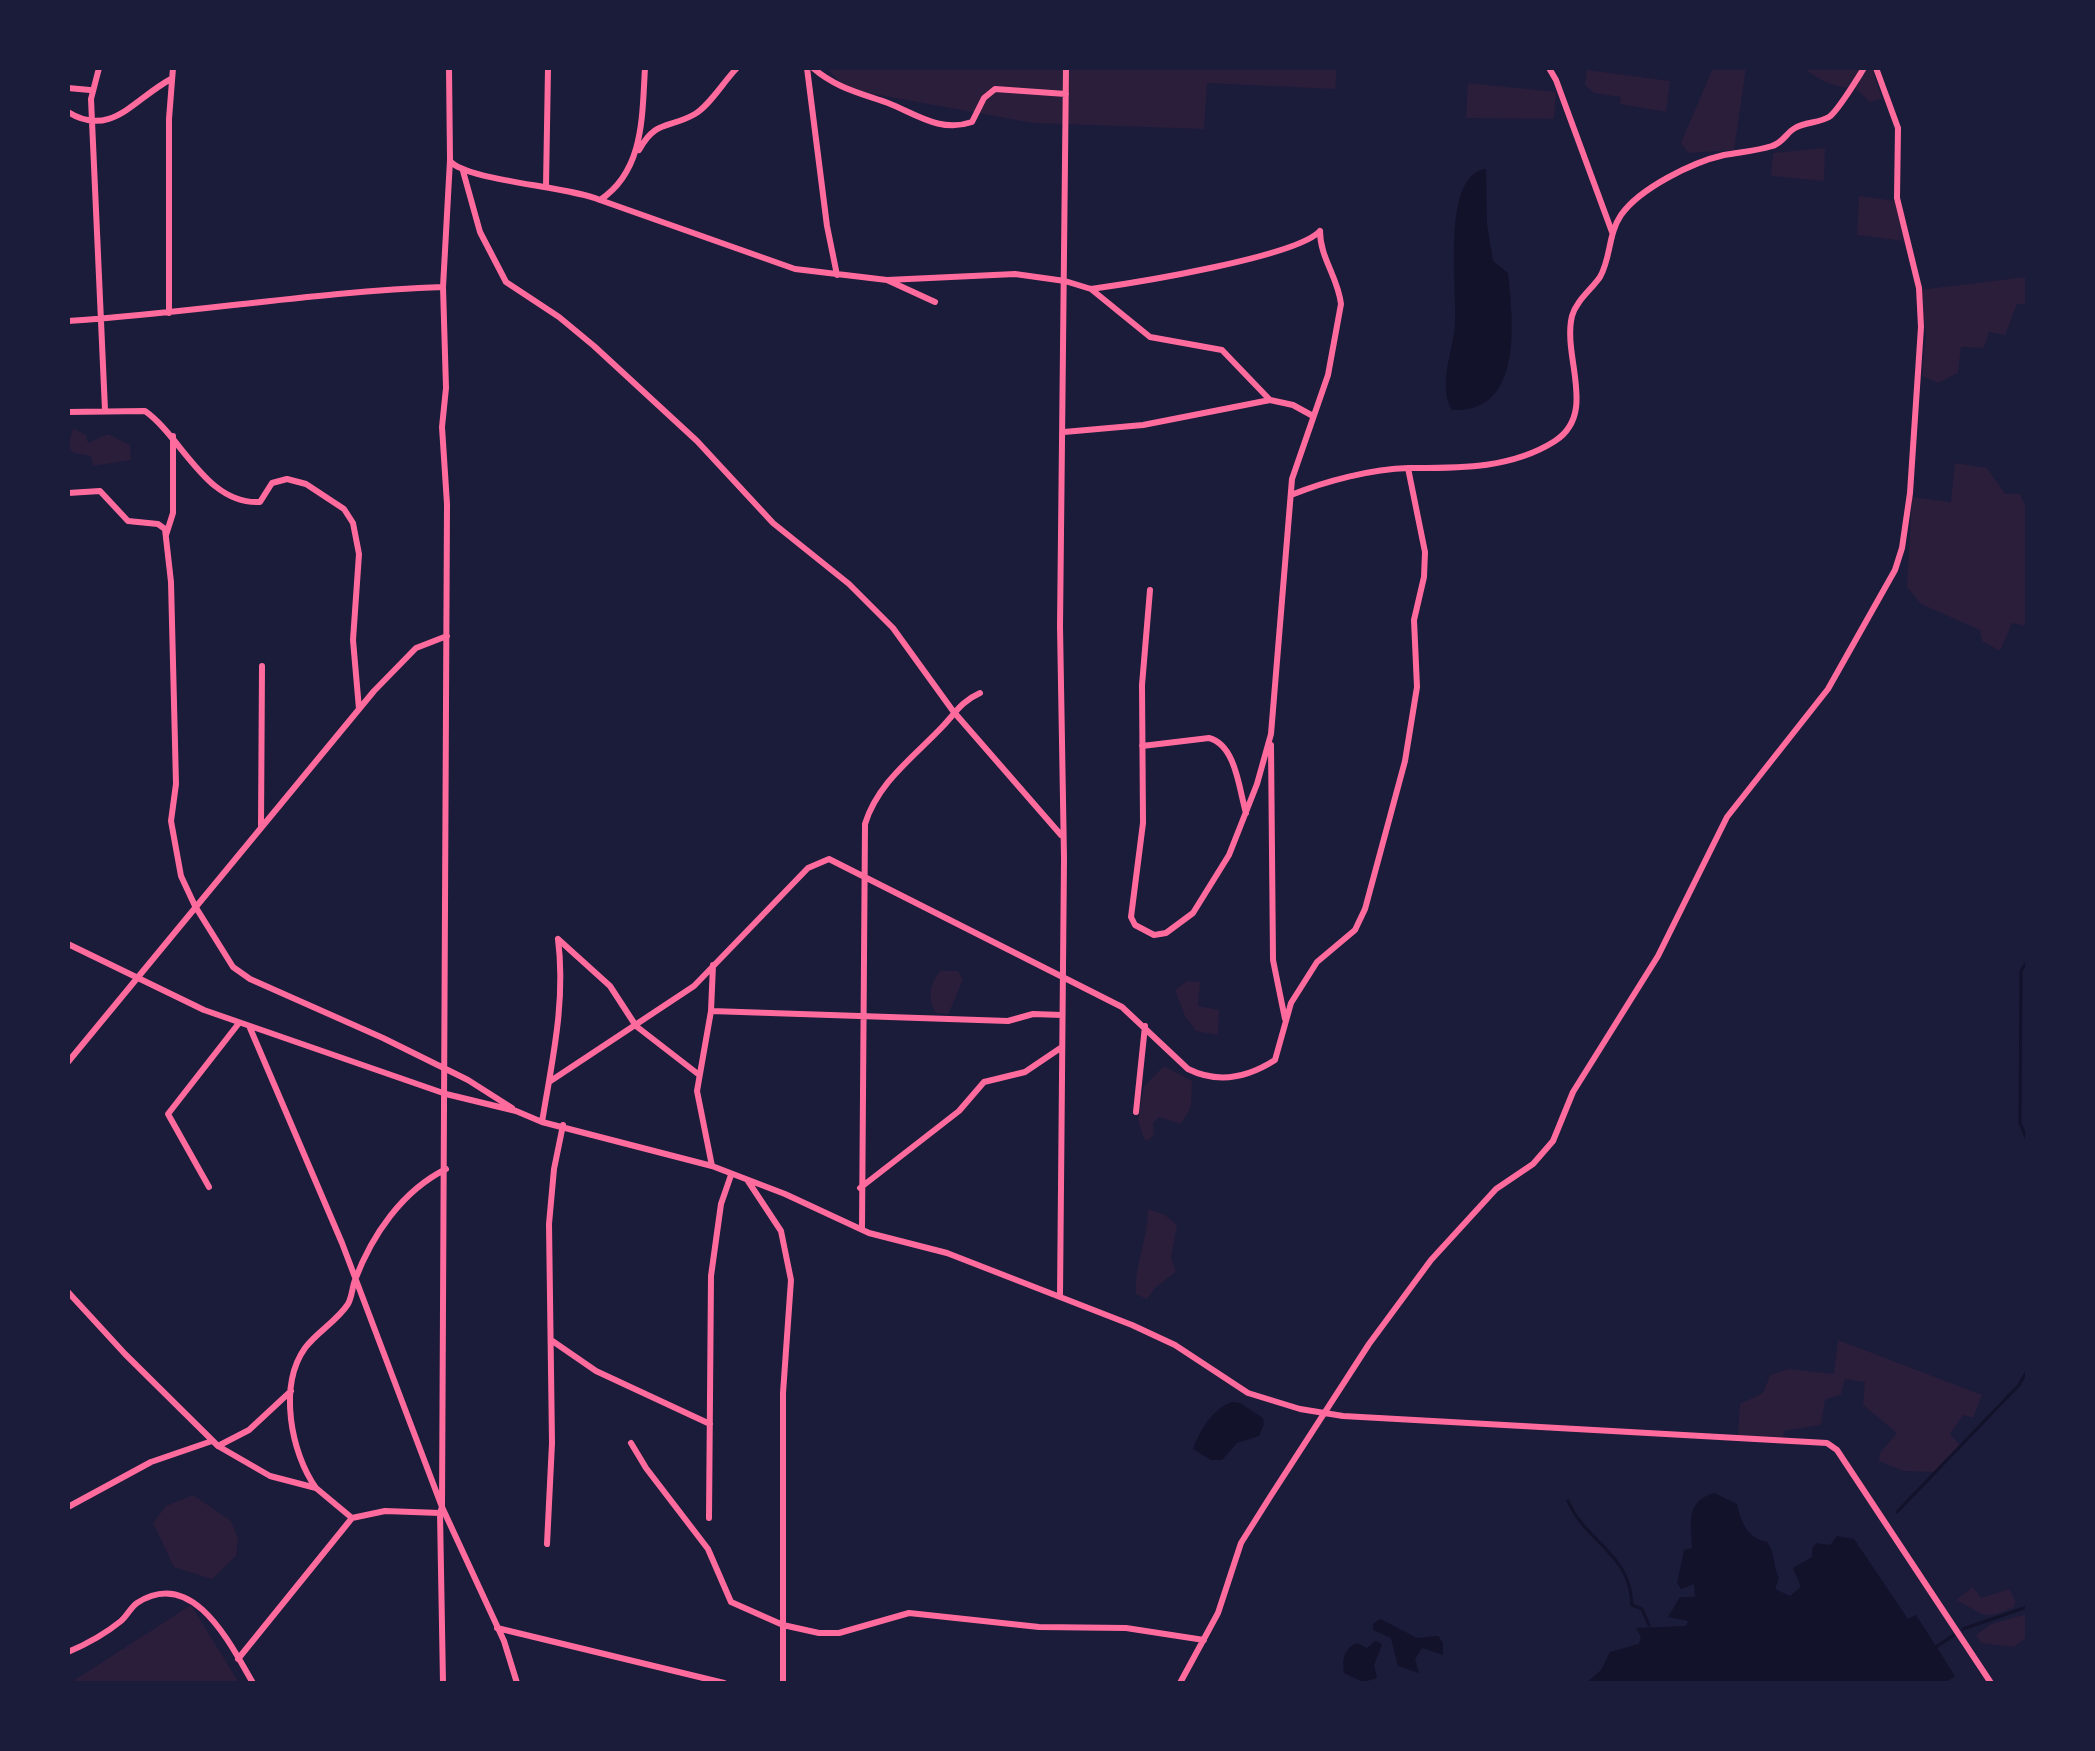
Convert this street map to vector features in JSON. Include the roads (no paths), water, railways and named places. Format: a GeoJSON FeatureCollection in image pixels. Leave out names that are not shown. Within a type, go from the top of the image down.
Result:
{"type":"FeatureCollection","features":[{"type":"Feature","properties":{"kind":"street"},"geometry":{"type":"LineString","coordinates":[[99,68],[90,90],[105,410]]}},
{"type":"Feature","properties":{"kind":"street"},"geometry":{"type":"LineString","coordinates":[[169,313],[173,68]]}},
{"type":"Feature","properties":{"kind":"street"},"geometry":{"type":"LineString","coordinates":[[443,1683],[441,1510],[446,1169],[447,636],[443,287],[450,160],[449,68]]}},
{"type":"Feature","properties":{"kind":"street"},"geometry":{"type":"LineString","coordinates":[[546,186],[548,68]]}},
{"type":"Feature","properties":{"kind":"street"},"geometry":{"type":"LineString","coordinates":[[634,158],[641,130],[645,68]]}},
{"type":"Feature","properties":{"kind":"street"},"geometry":{"type":"LineString","coordinates":[[600,200],[619,188],[648,134],[660,126],[695,114],[737,68]]}},
{"type":"Feature","properties":{"kind":"street"},"geometry":{"type":"LineString","coordinates":[[810,68],[842,89],[886,102],[922,120],[957,127],[972,122],[984,98],[995,89],[1066,94]]}},
{"type":"Feature","properties":{"kind":"street"},"geometry":{"type":"LineString","coordinates":[[810,68],[827,226],[837,275]]}},
{"type":"Feature","properties":{"kind":"street"},"geometry":{"type":"LineString","coordinates":[[1060,1296],[1066,68]]}},
{"type":"Feature","properties":{"kind":"street"},"geometry":{"type":"LineString","coordinates":[[1549,68],[1612,232]]}},
{"type":"Feature","properties":{"kind":"street"},"geometry":{"type":"LineString","coordinates":[[1291,495],[1334,481],[1408,468],[1441,471],[1496,463],[1533,453],[1564,435],[1577,405],[1572,315],[1601,275],[1612,232],[1630,205],[1668,178],[1720,156],[1772,146],[1783,141],[1793,129],[1831,116],[1864,68]]}},
{"type":"Feature","properties":{"kind":"street"},"geometry":{"type":"LineString","coordinates":[[1180,1683],[1218,1613],[1241,1543],[1369,1344],[1431,1260],[1496,1189],[1533,1164],[1553,1141],[1573,1092],[1658,956],[1727,817],[1828,689],[1895,570],[1907,516],[1921,327],[1919,286],[1897,198],[1898,128],[1876,68]]}},
{"type":"Feature","properties":{"kind":"street"},"geometry":{"type":"LineString","coordinates":[[68,112],[93,123],[121,113],[171,79]]}},
{"type":"Feature","properties":{"kind":"street"},"geometry":{"type":"LineString","coordinates":[[68,88],[90,90]]}},
{"type":"Feature","properties":{"kind":"street"},"geometry":{"type":"LineString","coordinates":[[450,160],[463,171],[546,186],[600,200],[762,261],[837,275],[887,280],[1015,274],[1065,281],[1091,289],[1150,337],[1222,350],[1270,400]]}},
{"type":"Feature","properties":{"kind":"street"},"geometry":{"type":"LineString","coordinates":[[463,171],[480,232],[506,282],[559,317],[594,346],[697,441],[773,523],[849,584],[893,628],[953,711],[1062,835]]}},
{"type":"Feature","properties":{"kind":"street"},"geometry":{"type":"LineString","coordinates":[[549,1082],[682,995],[808,868],[829,859],[864,874],[1063,980],[1122,1007],[1188,1069],[1213,1078],[1235,1078],[1275,1060],[1283,1042],[1285,1019],[1273,960],[1271,734],[1291,495],[1295,467],[1335,348],[1340,292],[1320,244],[1320,231],[1306,242],[1269,255],[1091,289]]}},
{"type":"Feature","properties":{"kind":"street"},"geometry":{"type":"LineString","coordinates":[[887,280],[935,302]]}},
{"type":"Feature","properties":{"kind":"street"},"geometry":{"type":"LineString","coordinates":[[68,321],[169,313],[322,294],[443,287]]}},
{"type":"Feature","properties":{"kind":"street"},"geometry":{"type":"LineString","coordinates":[[1064,432],[1143,425],[1270,400],[1293,405],[1313,416]]}},
{"type":"Feature","properties":{"kind":"street"},"geometry":{"type":"LineString","coordinates":[[68,412],[145,411],[173,436],[210,483],[244,500],[260,502],[272,483],[287,479],[306,484],[344,509],[353,523],[359,554],[353,640],[359,709]]}},
{"type":"Feature","properties":{"kind":"street"},"geometry":{"type":"LineString","coordinates":[[166,535],[173,513],[173,436]]}},
{"type":"Feature","properties":{"kind":"street"},"geometry":{"type":"LineString","coordinates":[[1285,1019],[1317,962],[1355,930],[1365,909],[1405,761],[1417,687],[1415,610],[1424,577],[1425,552],[1408,468]]}},
{"type":"Feature","properties":{"kind":"street"},"geometry":{"type":"LineString","coordinates":[[68,493],[100,491],[128,521],[162,526],[166,535],[171,582],[176,771],[171,821],[181,876],[195,906],[233,967],[250,979],[468,1080],[516,1111]]}},
{"type":"Feature","properties":{"kind":"street"},"geometry":{"type":"LineString","coordinates":[[1150,590],[1142,673],[1143,823],[1131,917],[1146,933],[1166,933],[1193,913],[1218,877],[1246,814],[1271,734]]}},
{"type":"Feature","properties":{"kind":"street"},"geometry":{"type":"LineString","coordinates":[[68,1062],[359,709],[416,648],[447,636]]}},
{"type":"Feature","properties":{"kind":"street"},"geometry":{"type":"LineString","coordinates":[[261,826],[262,666]]}},
{"type":"Feature","properties":{"kind":"street"},"geometry":{"type":"LineString","coordinates":[[862,1229],[865,824],[870,806],[902,765],[953,711],[980,693]]}},
{"type":"Feature","properties":{"kind":"street"},"geometry":{"type":"LineString","coordinates":[[1142,746],[1209,738],[1219,740],[1225,746],[1234,768],[1246,814]]}},
{"type":"Feature","properties":{"kind":"street"},"geometry":{"type":"LineString","coordinates":[[542,1122],[559,1013],[558,939],[600,975],[636,1026],[698,1074]]}},
{"type":"Feature","properties":{"kind":"street"},"geometry":{"type":"LineString","coordinates":[[68,944],[137,979],[250,1027],[446,1094],[712,1166],[862,1229],[947,1253],[1060,1296],[1175,1345],[1248,1393],[1325,1414],[1827,1443],[1846,1463],[1991,1683]]}},
{"type":"Feature","properties":{"kind":"street"},"geometry":{"type":"LineString","coordinates":[[712,1166],[698,1109],[698,1074],[711,1011],[713,965]]}},
{"type":"Feature","properties":{"kind":"street"},"geometry":{"type":"LineString","coordinates":[[711,1011],[1008,1021],[1033,1014],[1062,1015]]}},
{"type":"Feature","properties":{"kind":"street"},"geometry":{"type":"LineString","coordinates":[[209,1187],[168,1114],[239,1023]]}},
{"type":"Feature","properties":{"kind":"street"},"geometry":{"type":"LineString","coordinates":[[1136,1112],[1145,1026]]}},
{"type":"Feature","properties":{"kind":"street"},"geometry":{"type":"LineString","coordinates":[[250,1027],[395,1376],[441,1510],[497,1628],[517,1683]]}},
{"type":"Feature","properties":{"kind":"street"},"geometry":{"type":"LineString","coordinates":[[860,1188],[959,1111],[984,1082],[1025,1072],[1062,1047]]}},
{"type":"Feature","properties":{"kind":"street"},"geometry":{"type":"LineString","coordinates":[[547,1544],[552,1443],[550,1196],[563,1125]]}},
{"type":"Feature","properties":{"kind":"street"},"geometry":{"type":"LineString","coordinates":[[352,1518],[316,1488],[305,1470],[293,1428],[291,1390],[303,1350],[348,1305],[355,1280],[387,1219],[420,1182],[446,1169]]}},
{"type":"Feature","properties":{"kind":"street"},"geometry":{"type":"LineString","coordinates":[[709,1518],[711,1276],[721,1204],[731,1175]]}},
{"type":"Feature","properties":{"kind":"street"},"geometry":{"type":"LineString","coordinates":[[748,1181],[781,1231],[791,1280],[783,1393],[783,1683]]}},
{"type":"Feature","properties":{"kind":"street"},"geometry":{"type":"LineString","coordinates":[[68,1292],[215,1443],[270,1476],[316,1488]]}},
{"type":"Feature","properties":{"kind":"street"},"geometry":{"type":"LineString","coordinates":[[551,1340],[596,1371],[710,1424]]}},
{"type":"Feature","properties":{"kind":"street"},"geometry":{"type":"LineString","coordinates":[[68,1507],[151,1462],[249,1430],[291,1390]]}},
{"type":"Feature","properties":{"kind":"street"},"geometry":{"type":"LineString","coordinates":[[631,1443],[646,1468],[708,1549],[731,1602],[783,1625],[819,1633],[839,1633],[909,1613],[1039,1627],[1126,1628],[1204,1640]]}},
{"type":"Feature","properties":{"kind":"street"},"geometry":{"type":"LineString","coordinates":[[238,1659],[352,1518],[385,1511],[441,1510]]}},
{"type":"Feature","properties":{"kind":"street"},"geometry":{"type":"LineString","coordinates":[[68,1652],[87,1644],[121,1621],[136,1604],[163,1596],[193,1601],[206,1609],[253,1683]]}},
{"type":"Feature","properties":{"kind":"street"},"geometry":{"type":"LineString","coordinates":[[497,1628],[724,1683]]}},
{"type":"Feature","properties":{"kind":"waterway"},"geometry":{"type":"LineString","coordinates":[[2027,961],[2021,971],[2020,1123],[2027,1140]]}},
{"type":"Feature","properties":{"kind":"waterway"},"geometry":{"type":"LineString","coordinates":[[1897,1512],[2019,1385],[2027,1371]]}},
{"type":"Feature","properties":{"kind":"waterway"},"geometry":{"type":"LineString","coordinates":[[1568,1501],[1585,1528],[1624,1572],[1632,1605],[1642,1609],[1649,1625]]}},
{"type":"Feature","properties":{"kind":"waterway"},"geometry":{"type":"LineString","coordinates":[[1963,1629],[2027,1607]]}},
{"type":"Feature","properties":{"kind":"waterway"},"geometry":{"type":"LineString","coordinates":[[1936,1647],[1954,1635]]}}]}
